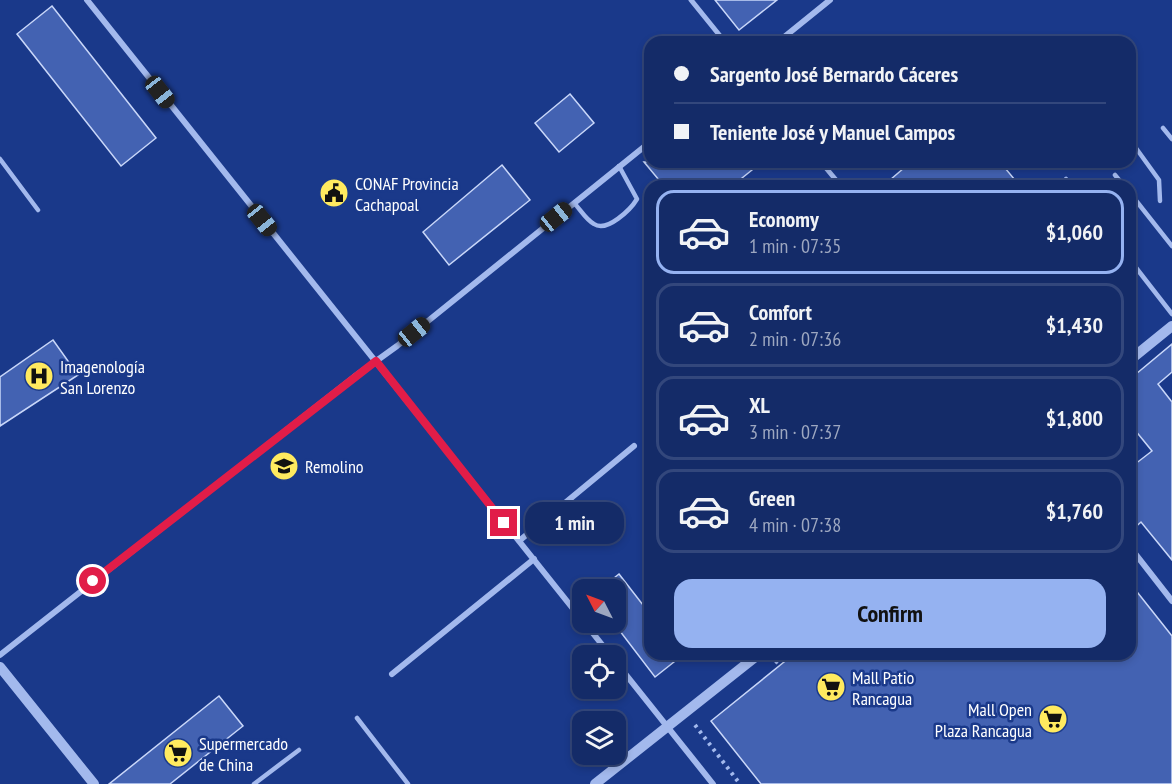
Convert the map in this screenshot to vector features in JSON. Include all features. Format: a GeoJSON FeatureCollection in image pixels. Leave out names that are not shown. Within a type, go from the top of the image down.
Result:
{"type":"FeatureCollection","features":[{"type":"Feature","properties":{"kind":"street"},"geometry":{"type":"LineString","coordinates":[[87,0],[572,607]]}},
{"type":"Feature","properties":{"kind":"street"},"geometry":{"type":"LineString","coordinates":[[691,0],[720,36]]}},
{"type":"Feature","properties":{"kind":"street"},"geometry":{"type":"LineString","coordinates":[[785,36],[830,0]]}},
{"type":"Feature","properties":{"kind":"street"},"geometry":{"type":"LineString","coordinates":[[0,655],[376,361],[644,146]]}},
{"type":"Feature","properties":{"kind":"street"},"geometry":{"type":"LineString","coordinates":[[826,168],[836,180]]}},
{"type":"Feature","properties":{"kind":"street"},"geometry":{"type":"LineString","coordinates":[[1136,355],[1172,326]]}},
{"type":"Feature","properties":{"kind":"street"},"geometry":{"type":"LineString","coordinates":[[519,541],[634,446]]}},
{"type":"Feature","properties":{"kind":"street"},"geometry":{"type":"LineString","coordinates":[[1136,556],[1172,601]]}},
{"type":"Feature","properties":{"kind":"street"},"geometry":{"type":"LineString","coordinates":[[392,674],[534,559]]}},
{"type":"Feature","properties":{"kind":"street"},"geometry":{"type":"LineString","coordinates":[[593,633],[602,645]]}},
{"type":"Feature","properties":{"kind":"street"},"geometry":{"type":"LineString","coordinates":[[595,784],[751,660]]}},
{"type":"Feature","properties":{"kind":"street"},"geometry":{"type":"LineString","coordinates":[[0,667],[94,784]]}},
{"type":"Feature","properties":{"kind":"street"},"geometry":{"type":"LineString","coordinates":[[626,675],[713,784]]}},
{"type":"Feature","properties":{"kind":"lane"},"geometry":{"type":"LineString","coordinates":[[1163,128],[1172,139]]}},
{"type":"Feature","properties":{"kind":"lane"},"geometry":{"type":"LineString","coordinates":[[1136,148],[1159,180],[1160,201]]}},
{"type":"Feature","properties":{"kind":"lane"},"geometry":{"type":"LineString","coordinates":[[0,159],[38,210]]}},
{"type":"Feature","properties":{"kind":"lane"},"geometry":{"type":"LineString","coordinates":[[574,202],[594,224],[600,227],[606,226],[628,209],[637,199],[619,166]]}},
{"type":"Feature","properties":{"kind":"lane"},"geometry":{"type":"LineString","coordinates":[[1115,175],[1119,180]]}},
{"type":"Feature","properties":{"kind":"lane"},"geometry":{"type":"LineString","coordinates":[[1136,201],[1172,246]]}},
{"type":"Feature","properties":{"kind":"lane"},"geometry":{"type":"LineString","coordinates":[[1136,268],[1172,314]]}},
{"type":"Feature","properties":{"kind":"lane"},"geometry":{"type":"LineString","coordinates":[[357,718],[408,784]]}},
{"type":"Feature","properties":{"kind":"lane"},"geometry":{"type":"LineString","coordinates":[[254,784],[299,750]]}},
{"type":"Feature","properties":{"kind":"path"},"geometry":{"type":"LineString","coordinates":[[686,712],[740,784]]}},
{"type":"Feature","properties":{"kind":"building"},"geometry":{"type":"Polygon","coordinates":[[[715,0],[777,0],[739,30],[715,0]]]}},
{"type":"Feature","properties":{"kind":"building"},"geometry":{"type":"Polygon","coordinates":[[[52,6],[156,138],[121,166],[17,34],[52,6]]]}},
{"type":"Feature","properties":{"kind":"building"},"geometry":{"type":"Polygon","coordinates":[[[570,94],[594,123],[559,152],[535,123],[570,94]]]}},
{"type":"Feature","properties":{"kind":"building"},"geometry":{"type":"Polygon","coordinates":[[[502,165],[530,200],[449,265],[423,232],[502,165]]]}},
{"type":"Feature","properties":{"kind":"building"},"geometry":{"type":"Polygon","coordinates":[[[649,168],[754,168],[740,180],[659,180],[649,168]]]}},
{"type":"Feature","properties":{"kind":"building"},"geometry":{"type":"Polygon","coordinates":[[[904,168],[1005,168],[1015,180],[890,180],[904,168]]]}},
{"type":"Feature","properties":{"kind":"building","name":"Imagenología San Lorenzo"},"geometry":{"type":"Polygon","coordinates":[[[53,340],[78,375],[0,426],[0,377],[53,340]]]}},
{"type":"Feature","properties":{"kind":"building"},"geometry":{"type":"Polygon","coordinates":[[[1172,344],[1172,372],[1158,384],[1172,402],[1172,560],[1141,522],[1136,527],[1136,463],[1152,451],[1136,431],[1136,374],[1172,344]]]}},
{"type":"Feature","properties":{"kind":"building"},"geometry":{"type":"Polygon","coordinates":[[[619,574],[623,579],[613,579],[619,574]]]}},
{"type":"Feature","properties":{"kind":"building"},"geometry":{"type":"Polygon","coordinates":[[[626,583],[644,606],[644,660],[676,660],[655,677],[621,633],[626,633],[626,583]]]}},
{"type":"Feature","properties":{"kind":"building"},"geometry":{"type":"Polygon","coordinates":[[[1136,591],[1172,636],[1172,784],[761,784],[711,721],[787,660],[1136,660],[1136,591]]]}},
{"type":"Feature","properties":{"kind":"building","name":"Supermercado de China"},"geometry":{"type":"Polygon","coordinates":[[[219,696],[243,726],[170,784],[109,784],[219,696]]]}},
{"type":"Feature","properties":{"kind":"place","name":"CONAF Provincia Cachapoal"},"geometry":{"type":"Point","coordinates":[334,193]}},
{"type":"Feature","properties":{"kind":"place","name":"Imagenología San Lorenzo"},"geometry":{"type":"Point","coordinates":[39,376]}},
{"type":"Feature","properties":{"kind":"place","name":"Remolino"},"geometry":{"type":"Point","coordinates":[284,466]}},
{"type":"Feature","properties":{"kind":"place","name":"Mall Patio Rancagua"},"geometry":{"type":"Point","coordinates":[831,687]}},
{"type":"Feature","properties":{"kind":"place","name":"Mall Open Plaza Rancagua"},"geometry":{"type":"Point","coordinates":[1053,719]}},
{"type":"Feature","properties":{"kind":"place","name":"Supermercado de China"},"geometry":{"type":"Point","coordinates":[178,753]}},
{"type":"Feature","properties":{"kind":"route"},"geometry":{"type":"LineString","coordinates":[[93,581],[376,361],[504,523]]}}]}
